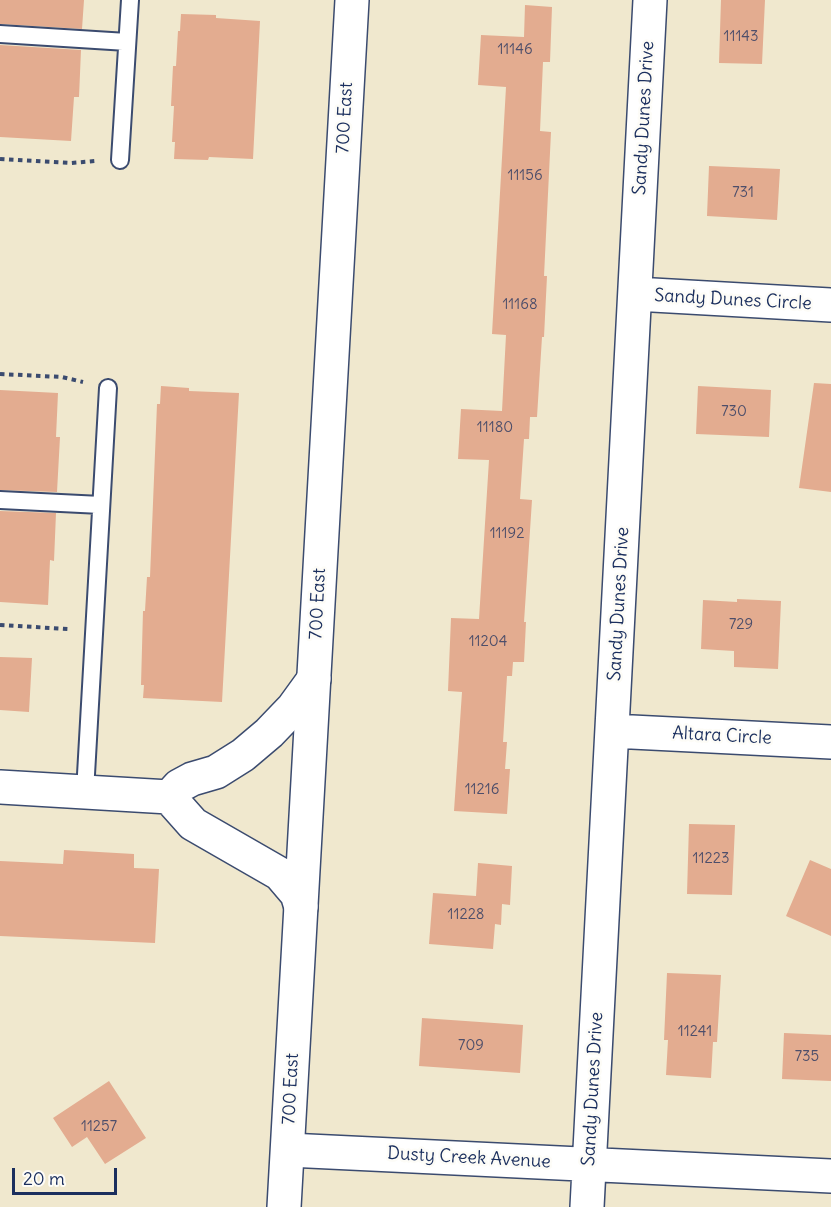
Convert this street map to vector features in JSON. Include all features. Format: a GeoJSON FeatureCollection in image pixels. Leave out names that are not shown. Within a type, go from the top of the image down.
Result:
{"type":"FeatureCollection","features":[{"type":"Feature","properties":{"kind":"street","name":"700 East"},"geometry":{"type":"LineString","coordinates":[[284,1207],[352,0]]}},
{"type":"Feature","properties":{"kind":"street","name":"Sandy Dunes Drive"},"geometry":{"type":"LineString","coordinates":[[587,1207],[650,0]]}},
{"type":"Feature","properties":{"kind":"street","name":"Sandy Dunes Circle"},"geometry":{"type":"LineString","coordinates":[[635,294],[831,306]]}},
{"type":"Feature","properties":{"kind":"street"},"geometry":{"type":"LineString","coordinates":[[169,797],[179,786],[192,779],[216,772],[243,755],[293,708],[314,680]]}},
{"type":"Feature","properties":{"kind":"street","name":"Altara Circle"},"geometry":{"type":"LineString","coordinates":[[612,731],[831,742]]}},
{"type":"Feature","properties":{"kind":"street"},"geometry":{"type":"LineString","coordinates":[[0,787],[169,797],[193,824],[280,874],[297,894],[301,907]]}},
{"type":"Feature","properties":{"kind":"street","name":"Dusty Creek Avenue"},"geometry":{"type":"LineString","coordinates":[[288,1149],[831,1176]]}},
{"type":"Feature","properties":{"kind":"lane"},"geometry":{"type":"LineString","coordinates":[[120,160],[130,0]]}},
{"type":"Feature","properties":{"kind":"lane"},"geometry":{"type":"LineString","coordinates":[[0,34],[127,42]]}},
{"type":"Feature","properties":{"kind":"lane"},"geometry":{"type":"LineString","coordinates":[[85,792],[108,388]]}},
{"type":"Feature","properties":{"kind":"lane"},"geometry":{"type":"LineString","coordinates":[[0,500],[101,505]]}},
{"type":"Feature","properties":{"kind":"path"},"geometry":{"type":"LineString","coordinates":[[0,159],[71,163],[120,160]]}},
{"type":"Feature","properties":{"kind":"path"},"geometry":{"type":"LineString","coordinates":[[0,374],[62,376],[108,388]]}},
{"type":"Feature","properties":{"kind":"path"},"geometry":{"type":"LineString","coordinates":[[0,625],[94,630]]}},
{"type":"Feature","properties":{"kind":"building"},"geometry":{"type":"Polygon","coordinates":[[[0,0],[84,0],[82,29],[0,24],[0,0]]]}},
{"type":"Feature","properties":{"kind":"building"},"geometry":{"type":"Polygon","coordinates":[[[721,0],[765,0],[762,64],[719,63],[721,0]]]}},
{"type":"Feature","properties":{"kind":"building"},"geometry":{"type":"Polygon","coordinates":[[[525,5],[552,7],[550,62],[543,62],[540,131],[551,132],[544,276],[547,276],[544,337],[542,337],[537,417],[530,417],[529,439],[524,439],[520,499],[532,500],[524,622],[526,622],[524,662],[513,662],[512,676],[507,676],[503,742],[507,742],[505,769],[510,769],[507,814],[454,811],[462,692],[448,691],[451,618],[479,619],[489,460],[458,459],[461,409],[502,411],[506,335],[492,334],[506,87],[478,85],[481,35],[524,37],[525,5]]]}},
{"type":"Feature","properties":{"kind":"building"},"geometry":{"type":"Polygon","coordinates":[[[181,14],[216,15],[216,18],[260,21],[253,159],[209,157],[208,160],[174,159],[175,142],[172,142],[174,106],[171,106],[173,66],[176,66],[181,14]]]}},
{"type":"Feature","properties":{"kind":"building"},"geometry":{"type":"Polygon","coordinates":[[[0,45],[81,50],[79,97],[74,97],[71,141],[0,137],[0,45]]]}},
{"type":"Feature","properties":{"kind":"building"},"geometry":{"type":"Polygon","coordinates":[[[709,166],[780,169],[777,220],[707,216],[709,166]]]}},
{"type":"Feature","properties":{"kind":"building"},"geometry":{"type":"Polygon","coordinates":[[[814,383],[831,384],[831,492],[799,488],[814,383]]]}},
{"type":"Feature","properties":{"kind":"building"},"geometry":{"type":"Polygon","coordinates":[[[161,386],[189,388],[189,391],[239,393],[222,702],[143,698],[144,685],[141,685],[143,611],[145,611],[147,577],[150,577],[157,404],[160,404],[161,386]]]}},
{"type":"Feature","properties":{"kind":"building"},"geometry":{"type":"Polygon","coordinates":[[[698,386],[771,390],[769,437],[696,434],[698,386]]]}},
{"type":"Feature","properties":{"kind":"building"},"geometry":{"type":"Polygon","coordinates":[[[0,390],[58,393],[56,437],[60,437],[57,492],[0,490],[0,390]]]}},
{"type":"Feature","properties":{"kind":"building"},"geometry":{"type":"Polygon","coordinates":[[[0,511],[56,513],[54,561],[50,560],[48,605],[0,602],[0,511]]]}},
{"type":"Feature","properties":{"kind":"building"},"geometry":{"type":"Polygon","coordinates":[[[737,599],[781,601],[778,669],[734,667],[734,651],[701,649],[703,600],[737,602],[737,599]]]}},
{"type":"Feature","properties":{"kind":"building"},"geometry":{"type":"Polygon","coordinates":[[[0,657],[32,658],[29,712],[0,710],[0,657]]]}},
{"type":"Feature","properties":{"kind":"building"},"geometry":{"type":"Polygon","coordinates":[[[689,824],[735,825],[732,895],[687,894],[689,824]]]}},
{"type":"Feature","properties":{"kind":"building"},"geometry":{"type":"Polygon","coordinates":[[[64,850],[134,854],[134,868],[159,869],[155,943],[0,936],[0,861],[63,864],[64,850]]]}},
{"type":"Feature","properties":{"kind":"building"},"geometry":{"type":"Polygon","coordinates":[[[810,860],[831,869],[831,936],[786,916],[810,860]]]}},
{"type":"Feature","properties":{"kind":"building"},"geometry":{"type":"Polygon","coordinates":[[[478,863],[512,866],[510,905],[502,904],[501,925],[495,924],[493,949],[429,944],[433,893],[476,896],[478,863]]]}},
{"type":"Feature","properties":{"kind":"building"},"geometry":{"type":"Polygon","coordinates":[[[667,973],[721,975],[717,1042],[713,1042],[711,1078],[666,1075],[668,1040],[664,1040],[667,973]]]}},
{"type":"Feature","properties":{"kind":"building"},"geometry":{"type":"Polygon","coordinates":[[[422,1018],[523,1025],[520,1073],[419,1066],[422,1018]]]}},
{"type":"Feature","properties":{"kind":"building"},"geometry":{"type":"Polygon","coordinates":[[[784,1033],[831,1035],[831,1081],[782,1079],[784,1033]]]}},
{"type":"Feature","properties":{"kind":"building"},"geometry":{"type":"Polygon","coordinates":[[[109,1081],[146,1138],[105,1164],[87,1137],[72,1147],[53,1118],[109,1081]]]}}]}
